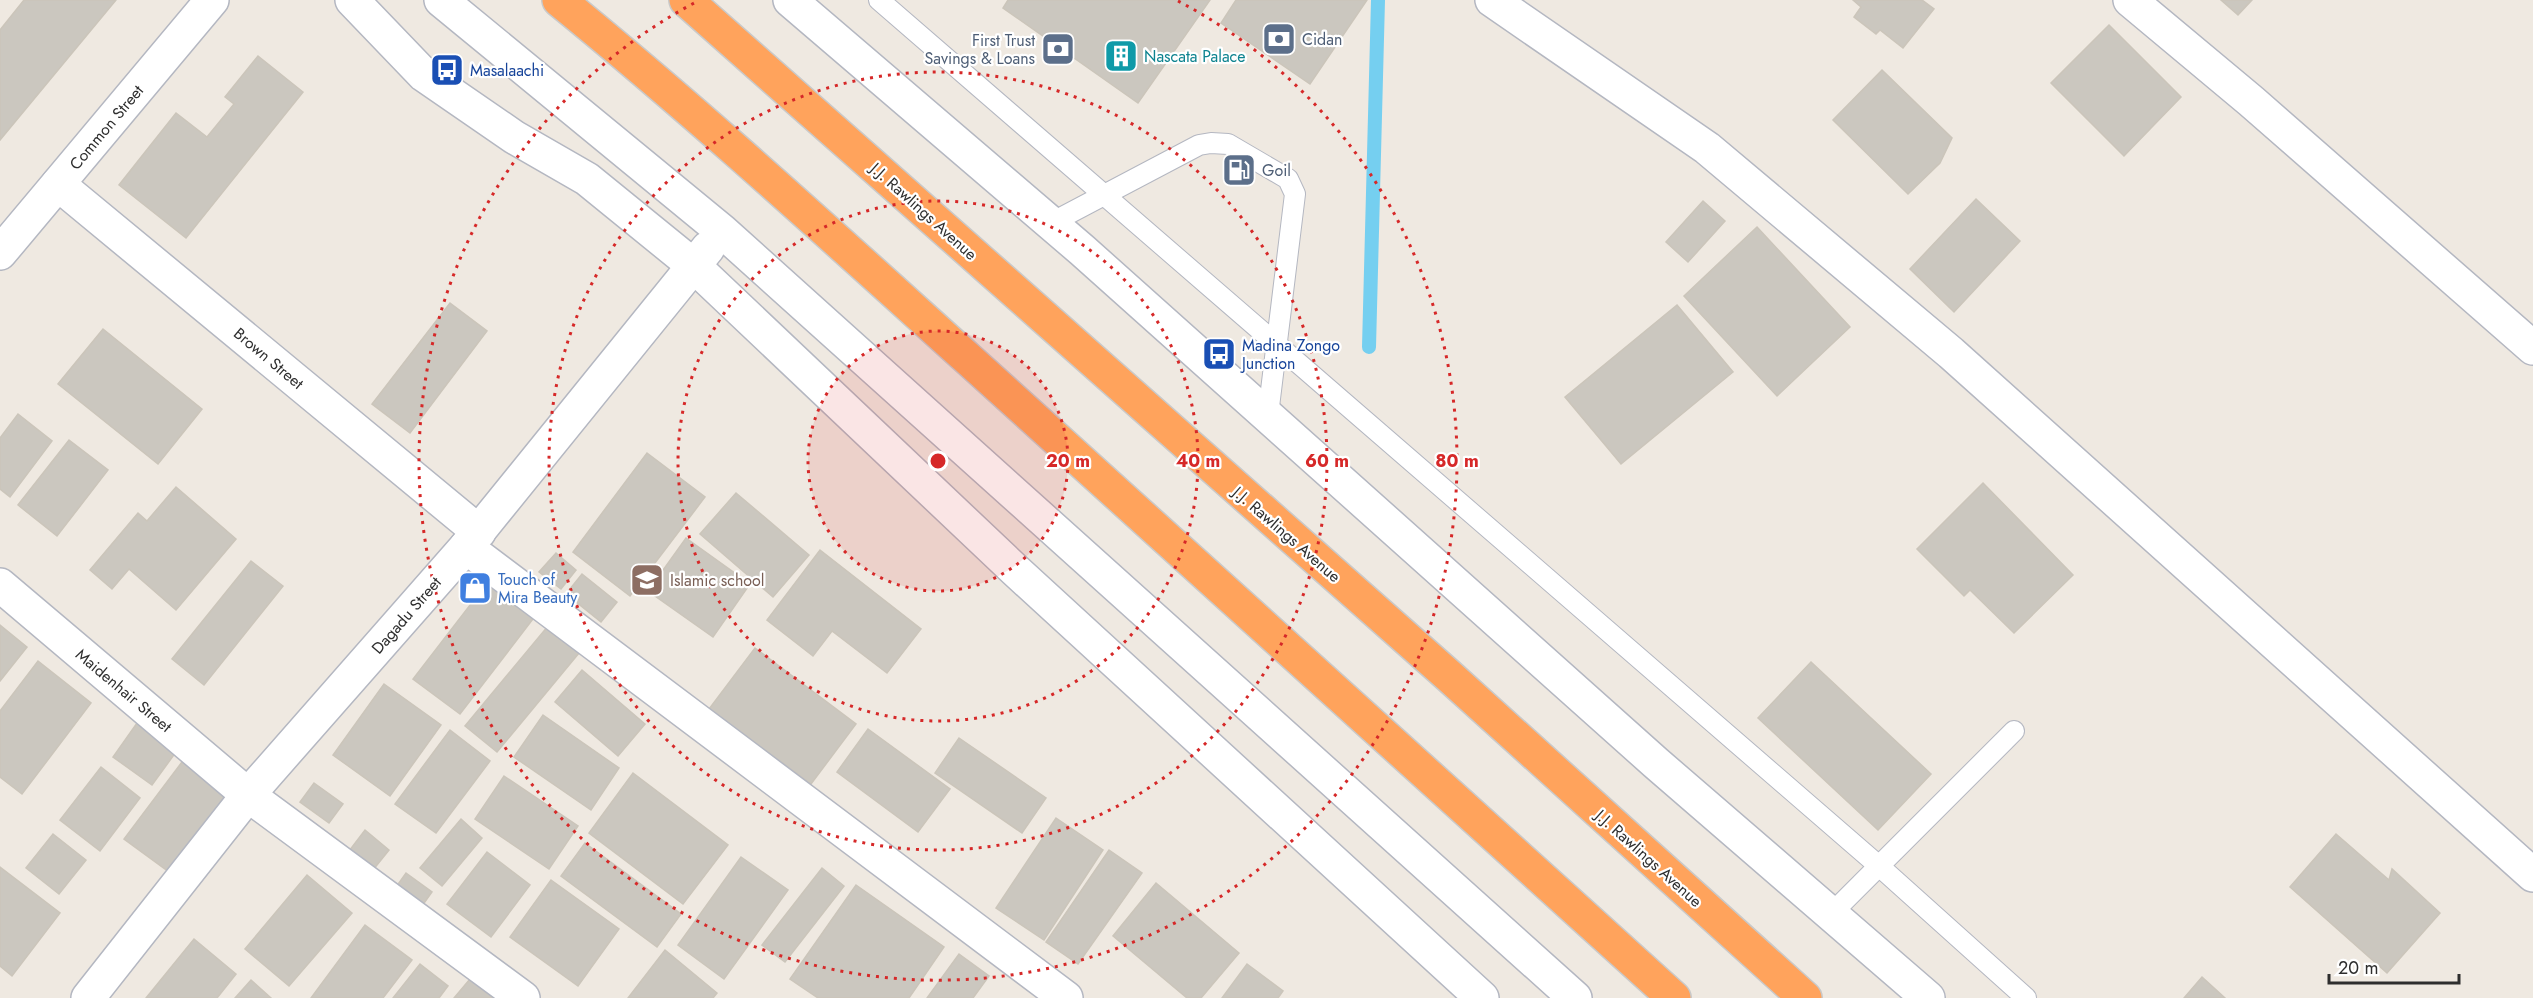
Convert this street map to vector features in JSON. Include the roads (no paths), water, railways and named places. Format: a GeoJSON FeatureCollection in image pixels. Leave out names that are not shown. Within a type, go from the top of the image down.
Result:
{"type":"FeatureCollection","features":[{"type":"Feature","properties":{"kind":"highway"},"geometry":{"type":"LineString","coordinates":[[559,0],[643,68],[766,177],[1674,998]]}},
{"type":"Feature","properties":{"kind":"highway","name":"J.J. Rawlings Avenue"},"geometry":{"type":"LineString","coordinates":[[686,0],[1440,668],[1805,998]]}},
{"type":"Feature","properties":{"kind":"street","name":"Common Street"},"geometry":{"type":"LineString","coordinates":[[0,253],[212,0]]}},
{"type":"Feature","properties":{"kind":"street"},"geometry":{"type":"LineString","coordinates":[[352,0],[424,75],[514,137],[587,179],[694,266],[1015,570],[1482,998]]}},
{"type":"Feature","properties":{"kind":"street"},"geometry":{"type":"LineString","coordinates":[[441,0],[722,231],[1575,998]]}},
{"type":"Feature","properties":{"kind":"street"},"geometry":{"type":"LineString","coordinates":[[790,0],[1051,223],[1656,763],[1928,998]]}},
{"type":"Feature","properties":{"kind":"street"},"geometry":{"type":"LineString","coordinates":[[1492,0],[1707,148],[1951,353],[2533,875]]}},
{"type":"Feature","properties":{"kind":"street"},"geometry":{"type":"LineString","coordinates":[[2130,0],[2251,101],[2533,348]]}},
{"type":"Feature","properties":{"kind":"street","name":"Brown Street"},"geometry":{"type":"LineString","coordinates":[[58,184],[473,539],[1066,998]]}},
{"type":"Feature","properties":{"kind":"street","name":"Dagadu Street"},"geometry":{"type":"LineString","coordinates":[[88,998],[248,795],[473,539],[722,231]]}},
{"type":"Feature","properties":{"kind":"street","name":"Maidenhair Street"},"geometry":{"type":"LineString","coordinates":[[0,585],[248,795],[523,998]]}},
{"type":"Feature","properties":{"kind":"lane"},"geometry":{"type":"LineString","coordinates":[[879,0],[1879,866],[2026,998]]}},
{"type":"Feature","properties":{"kind":"lane"},"geometry":{"type":"LineString","coordinates":[[1051,223],[1198,145],[1228,144],[1288,179],[1295,195],[1268,415]]}},
{"type":"Feature","properties":{"kind":"lane"},"geometry":{"type":"LineString","coordinates":[[1831,914],[2014,731]]}},
{"type":"Feature","properties":{"kind":"waterway"},"geometry":{"type":"LineString","coordinates":[[1369,347],[1378,0]]}},
{"type":"Feature","properties":{"kind":"place","name":"Cidan"},"geometry":{"type":"Point","coordinates":[1279,39]}},
{"type":"Feature","properties":{"kind":"place","name":"First Trust Savings & Loans"},"geometry":{"type":"Point","coordinates":[1058,49]}},
{"type":"Feature","properties":{"kind":"place","name":"Nascata Palace"},"geometry":{"type":"Point","coordinates":[1121,56]}},
{"type":"Feature","properties":{"kind":"place","name":"Masalaachi"},"geometry":{"type":"Point","coordinates":[447,70]}},
{"type":"Feature","properties":{"kind":"place","name":"Goil"},"geometry":{"type":"Point","coordinates":[1239,170]}},
{"type":"Feature","properties":{"kind":"place","name":"Madina Zongo Junction"},"geometry":{"type":"Point","coordinates":[1219,354]}},
{"type":"Feature","properties":{"kind":"place","name":"Islamic school"},"geometry":{"type":"Point","coordinates":[647,580]}},
{"type":"Feature","properties":{"kind":"place","name":"Touch of Mira Beauty"},"geometry":{"type":"Point","coordinates":[475,588]}}]}
